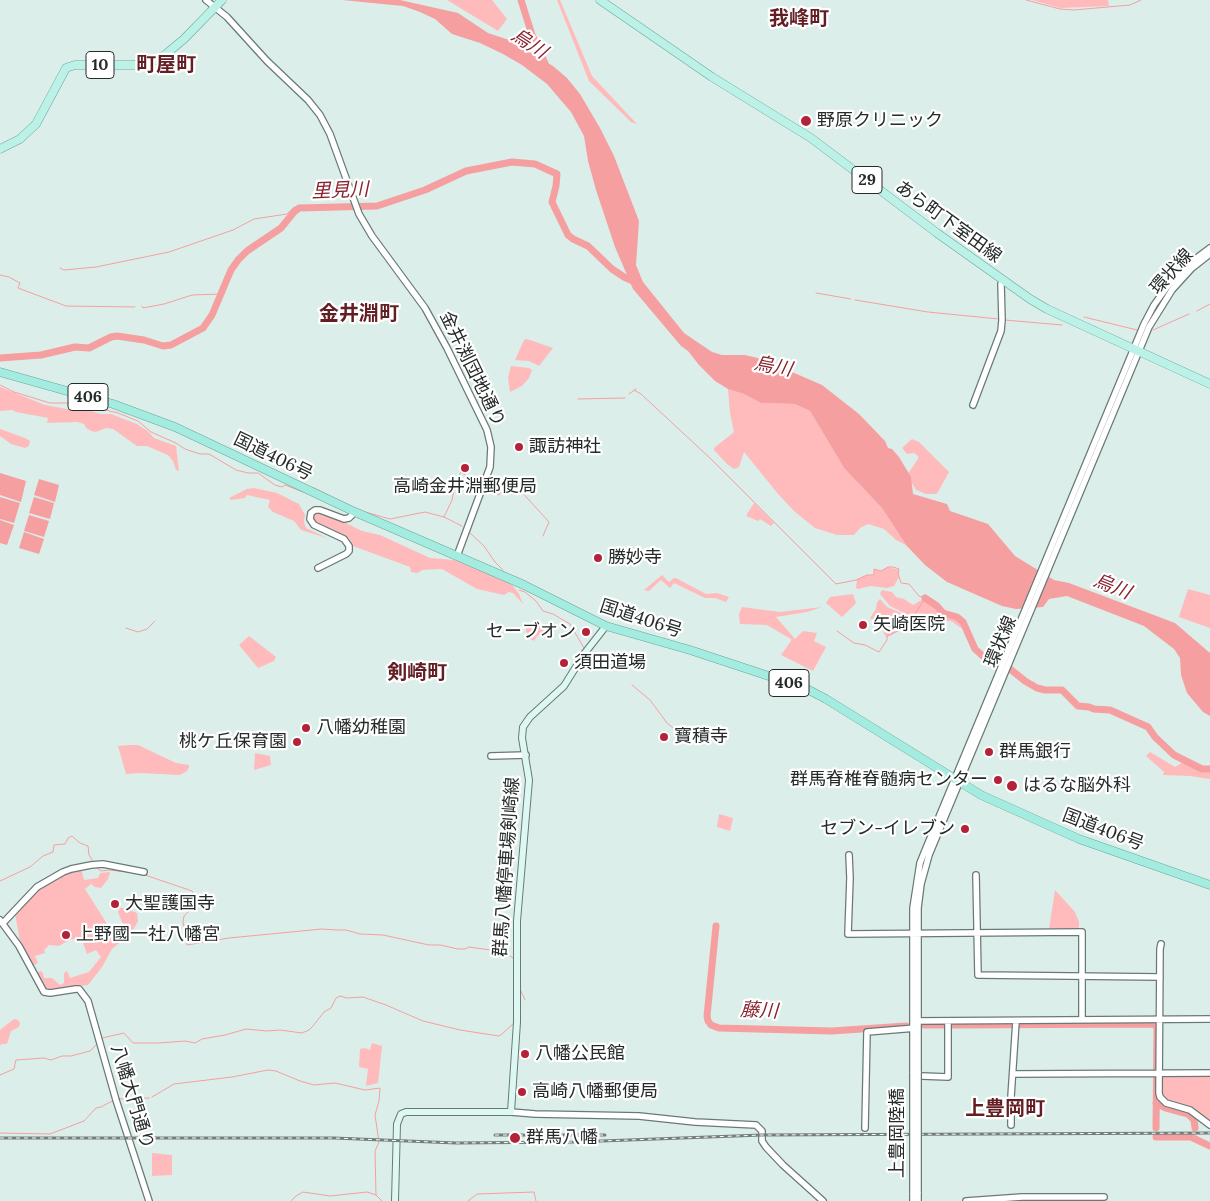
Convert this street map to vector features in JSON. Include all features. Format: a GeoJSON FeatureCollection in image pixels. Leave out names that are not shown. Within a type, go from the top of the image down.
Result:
{"type":"FeatureCollection","features":[{"type":"Feature","properties":{"kind":"highway","name":"国道406号"},"geometry":{"type":"LineString","coordinates":[[0,372],[107,402],[153,418],[354,512],[524,585],[606,626],[698,652],[805,688],[826,698],[981,795],[1079,839],[1210,885]]}},
{"type":"Feature","properties":{"kind":"main road","name":"あら町下室田線"},"geometry":{"type":"LineString","coordinates":[[600,0],[712,77],[811,138],[937,233],[1047,309],[1136,349]]}},
{"type":"Feature","properties":{"kind":"main road","name":"10"},"geometry":{"type":"LineString","coordinates":[[0,149],[20,139],[36,124],[66,68],[75,64],[134,65],[156,60],[184,39],[220,3]]}},
{"type":"Feature","properties":{"kind":"main road","name":"29"},"geometry":{"type":"LineString","coordinates":[[1136,349],[1210,384]]}},
{"type":"Feature","properties":{"kind":"main road","name":"群馬八幡停車場剣崎線"},"geometry":{"type":"LineString","coordinates":[[511,1112],[516,1022],[517,921],[529,780],[522,738],[524,723],[564,686],[584,654],[606,626]]}},
{"type":"Feature","properties":{"kind":"main road"},"geometry":{"type":"LineString","coordinates":[[395,1201],[397,1124],[401,1114],[406,1112],[511,1112]]}},
{"type":"Feature","properties":{"kind":"street","name":"金井渕団地通り"},"geometry":{"type":"LineString","coordinates":[[206,0],[220,3],[226,17],[267,61],[308,100],[320,115],[332,139],[356,208],[372,236],[425,308],[447,348],[488,434],[491,447],[490,467],[456,556]]}},
{"type":"Feature","properties":{"kind":"street","name":"環状線"},"geometry":{"type":"LineString","coordinates":[[957,780],[1153,307],[1167,287],[1190,263],[1210,248]]}},
{"type":"Feature","properties":{"kind":"street","name":"環状線"},"geometry":{"type":"LineString","coordinates":[[1136,349],[1172,290],[1192,268],[1210,254]]}},
{"type":"Feature","properties":{"kind":"street"},"geometry":{"type":"LineString","coordinates":[[973,405],[1000,330],[1002,320],[1001,284],[1003,280]]}},
{"type":"Feature","properties":{"kind":"street"},"geometry":{"type":"LineString","coordinates":[[318,568],[346,554],[349,551],[349,546],[344,539],[314,525],[310,519],[311,512],[320,510],[344,519],[351,517],[354,512]]}},
{"type":"Feature","properties":{"kind":"street"},"geometry":{"type":"LineString","coordinates":[[491,756],[526,755]]}},
{"type":"Feature","properties":{"kind":"street"},"geometry":{"type":"LineString","coordinates":[[948,1021],[948,1076],[918,1074],[913,902],[920,863],[957,780]]}},
{"type":"Feature","properties":{"kind":"street"},"geometry":{"type":"LineString","coordinates":[[849,855],[848,934],[1082,932],[1082,1020]]}},
{"type":"Feature","properties":{"kind":"street"},"geometry":{"type":"LineString","coordinates":[[2,922],[37,887],[63,872],[103,864],[144,872]]}},
{"type":"Feature","properties":{"kind":"street"},"geometry":{"type":"LineString","coordinates":[[976,875],[978,975],[1160,977]]}},
{"type":"Feature","properties":{"kind":"street","name":"八幡大門通り"},"geometry":{"type":"LineString","coordinates":[[2,922],[19,946],[44,992],[76,988],[79,989],[88,1002],[116,1100],[149,1201]]}},
{"type":"Feature","properties":{"kind":"street"},"geometry":{"type":"LineString","coordinates":[[1162,944],[1159,1093],[1162,1100],[1170,1105],[1190,1110],[1210,1125]]}},
{"type":"Feature","properties":{"kind":"street"},"geometry":{"type":"LineString","coordinates":[[915,1021],[1210,1019]]}},
{"type":"Feature","properties":{"kind":"street"},"geometry":{"type":"LineString","coordinates":[[1011,1125],[1016,1020]]}},
{"type":"Feature","properties":{"kind":"street"},"geometry":{"type":"LineString","coordinates":[[866,1128],[867,1032],[916,1028]]}},
{"type":"Feature","properties":{"kind":"street"},"geometry":{"type":"LineString","coordinates":[[1013,1074],[1210,1073]]}},
{"type":"Feature","properties":{"kind":"street","name":"上豊岡陸橋"},"geometry":{"type":"LineString","coordinates":[[916,1192],[918,1074]]}},
{"type":"Feature","properties":{"kind":"street"},"geometry":{"type":"LineString","coordinates":[[511,1112],[639,1116],[695,1122],[756,1125],[762,1131],[762,1141],[766,1148],[783,1166],[823,1201]]}},
{"type":"Feature","properties":{"kind":"street"},"geometry":{"type":"LineString","coordinates":[[913,1201],[916,1192]]}},
{"type":"Feature","properties":{"kind":"street"},"geometry":{"type":"LineString","coordinates":[[916,1192],[918,1201]]}},
{"type":"Feature","properties":{"kind":"street"},"geometry":{"type":"LineString","coordinates":[[966,1201],[1022,1197],[1104,1197]]}},
{"type":"Feature","properties":{"kind":"shaded area"},"geometry":{"type":"Polygon","coordinates":[[[447,0],[492,0],[507,19],[498,31],[447,0]]]}},
{"type":"Feature","properties":{"kind":"shaded area"},"geometry":{"type":"Polygon","coordinates":[[[557,0],[560,0],[592,76],[637,124],[631,122],[589,81],[557,0]]]}},
{"type":"Feature","properties":{"kind":"shaded area"},"geometry":{"type":"Polygon","coordinates":[[[1032,0],[1108,0],[1109,6],[1060,8],[1032,0]]]}},
{"type":"Feature","properties":{"kind":"shaded area"},"geometry":{"type":"Polygon","coordinates":[[[527,339],[553,348],[539,366],[529,361],[515,360],[524,340],[527,339]]]}},
{"type":"Feature","properties":{"kind":"shaded area"},"geometry":{"type":"Polygon","coordinates":[[[511,366],[532,370],[529,378],[522,386],[510,392],[508,378],[511,366]]]}},
{"type":"Feature","properties":{"kind":"shaded area"},"geometry":{"type":"Polygon","coordinates":[[[0,387],[45,405],[111,414],[137,424],[154,438],[176,446],[179,471],[176,470],[173,461],[168,455],[147,446],[137,446],[113,429],[106,428],[96,432],[77,422],[47,423],[48,418],[12,410],[0,411],[0,387]]]}},
{"type":"Feature","properties":{"kind":"shaded area"},"geometry":{"type":"Polygon","coordinates":[[[728,389],[744,394],[761,403],[795,404],[810,411],[844,468],[882,508],[906,545],[896,540],[884,529],[868,524],[860,528],[854,535],[837,535],[815,528],[794,511],[779,495],[744,452],[739,467],[734,469],[727,464],[714,448],[734,432],[728,389]]]}},
{"type":"Feature","properties":{"kind":"shaded area"},"geometry":{"type":"Polygon","coordinates":[[[0,429],[25,438],[30,441],[29,446],[25,448],[11,444],[0,436],[0,429]]]}},
{"type":"Feature","properties":{"kind":"shaded area"},"geometry":{"type":"Polygon","coordinates":[[[912,439],[919,442],[949,472],[936,494],[926,494],[916,490],[907,475],[918,459],[918,456],[914,453],[907,454],[902,448],[912,439]]]}},
{"type":"Feature","properties":{"kind":"shaded area"},"geometry":{"type":"Polygon","coordinates":[[[254,488],[277,493],[299,504],[305,515],[304,522],[306,528],[327,538],[301,530],[294,521],[273,512],[268,507],[270,500],[247,495],[245,498],[231,500],[229,498],[247,489],[254,488]]]}},
{"type":"Feature","properties":{"kind":"shaded area"},"geometry":{"type":"Polygon","coordinates":[[[754,503],[774,523],[771,526],[760,519],[758,521],[746,516],[754,503]]]}},
{"type":"Feature","properties":{"kind":"shaded area"},"geometry":{"type":"Polygon","coordinates":[[[319,512],[362,531],[380,535],[430,558],[454,560],[504,580],[513,586],[523,604],[513,593],[509,592],[504,595],[477,589],[442,569],[422,570],[418,573],[411,572],[410,567],[353,546],[349,538],[313,520],[315,513],[319,512]]]}},
{"type":"Feature","properties":{"kind":"shaded area"},"geometry":{"type":"Polygon","coordinates":[[[888,567],[899,570],[899,577],[894,586],[887,588],[871,586],[856,588],[857,579],[867,575],[874,575],[874,569],[881,571],[888,567]]]}},
{"type":"Feature","properties":{"kind":"shaded area"},"geometry":{"type":"Polygon","coordinates":[[[662,575],[669,582],[676,578],[706,594],[717,593],[729,597],[726,602],[715,598],[705,598],[674,583],[670,588],[661,580],[649,591],[644,590],[662,575]]]}},
{"type":"Feature","properties":{"kind":"shaded area"},"geometry":{"type":"Polygon","coordinates":[[[1188,589],[1210,595],[1210,628],[1179,617],[1188,589]]]}},
{"type":"Feature","properties":{"kind":"shaded area"},"geometry":{"type":"Polygon","coordinates":[[[882,590],[892,592],[896,597],[904,599],[913,605],[925,598],[937,606],[943,613],[957,617],[964,624],[961,628],[951,621],[946,621],[931,614],[927,618],[931,623],[912,619],[890,606],[880,594],[882,590]]]}},
{"type":"Feature","properties":{"kind":"shaded area"},"geometry":{"type":"Polygon","coordinates":[[[853,594],[856,603],[842,617],[826,603],[830,597],[853,594]]]}},
{"type":"Feature","properties":{"kind":"shaded area"},"geometry":{"type":"Polygon","coordinates":[[[880,599],[887,607],[901,613],[910,620],[892,635],[886,637],[880,625],[870,618],[880,599]]]}},
{"type":"Feature","properties":{"kind":"shaded area"},"geometry":{"type":"Polygon","coordinates":[[[742,607],[780,612],[822,607],[807,612],[776,617],[795,639],[803,631],[817,633],[814,641],[826,647],[813,671],[781,655],[791,639],[767,625],[740,624],[739,614],[742,607]]]}},
{"type":"Feature","properties":{"kind":"shaded area"},"geometry":{"type":"Polygon","coordinates":[[[549,624],[545,638],[538,635],[534,641],[529,638],[530,634],[526,632],[526,625],[549,624]]]}},
{"type":"Feature","properties":{"kind":"shaded area"},"geometry":{"type":"Polygon","coordinates":[[[249,636],[276,657],[274,661],[258,668],[239,645],[249,636]]]}},
{"type":"Feature","properties":{"kind":"shaded area"},"geometry":{"type":"Polygon","coordinates":[[[138,745],[176,763],[189,765],[189,767],[187,771],[180,775],[126,774],[118,746],[138,745]]]}},
{"type":"Feature","properties":{"kind":"shaded area"},"geometry":{"type":"Polygon","coordinates":[[[1150,752],[1175,767],[1185,761],[1202,769],[1210,769],[1210,779],[1163,775],[1164,772],[1146,756],[1150,752]]]}},
{"type":"Feature","properties":{"kind":"shaded area"},"geometry":{"type":"Polygon","coordinates":[[[255,753],[270,756],[271,765],[254,770],[255,753]]]}},
{"type":"Feature","properties":{"kind":"shaded area"},"geometry":{"type":"Polygon","coordinates":[[[719,814],[733,818],[730,831],[717,827],[719,814]]]}},
{"type":"Feature","properties":{"kind":"shaded area","name":"上野國一社八幡宮"},"geometry":{"type":"Polygon","coordinates":[[[81,868],[84,880],[98,878],[100,873],[110,872],[108,879],[101,888],[91,884],[85,889],[119,943],[112,949],[102,967],[88,985],[47,990],[36,974],[38,972],[41,971],[44,978],[52,978],[60,985],[64,983],[64,973],[67,971],[70,978],[89,972],[101,957],[96,950],[87,954],[82,940],[71,939],[59,946],[49,945],[44,950],[45,953],[35,956],[38,963],[30,964],[20,942],[15,913],[38,889],[64,874],[81,868]]]}},
{"type":"Feature","properties":{"kind":"shaded area"},"geometry":{"type":"Polygon","coordinates":[[[1055,890],[1075,912],[1079,922],[1077,929],[1049,929],[1055,890]]]}},
{"type":"Feature","properties":{"kind":"shaded area"},"geometry":{"type":"Polygon","coordinates":[[[120,908],[137,913],[138,921],[133,930],[126,928],[122,922],[118,912],[120,908]]]}},
{"type":"Feature","properties":{"kind":"shaded area"},"geometry":{"type":"Polygon","coordinates":[[[14,1019],[20,1023],[19,1027],[11,1031],[7,1044],[0,1045],[0,1030],[14,1019]]]}},
{"type":"Feature","properties":{"kind":"shaded area"},"geometry":{"type":"Polygon","coordinates":[[[372,1043],[382,1046],[378,1083],[366,1086],[368,1069],[359,1067],[360,1049],[370,1050],[372,1043]]]}},
{"type":"Feature","properties":{"kind":"shaded area"},"geometry":{"type":"Polygon","coordinates":[[[1165,1075],[1210,1075],[1210,1121],[1190,1108],[1167,1100],[1162,1093],[1162,1078],[1165,1075]]]}},
{"type":"Feature","properties":{"kind":"shaded area"},"geometry":{"type":"Polygon","coordinates":[[[152,1153],[172,1155],[172,1175],[152,1176],[152,1153]]]}},
{"type":"Feature","properties":{"kind":"water","name":"烏川"},"geometry":{"type":"Polygon","coordinates":[[[342,0],[400,0],[458,13],[488,33],[509,40],[553,66],[567,78],[580,94],[614,156],[639,221],[636,265],[643,282],[684,333],[712,352],[722,355],[745,355],[762,359],[822,385],[859,414],[885,441],[888,448],[892,449],[899,457],[911,477],[913,494],[947,504],[950,511],[988,524],[1015,556],[1054,580],[1069,583],[1175,623],[1210,653],[1210,716],[1203,712],[1187,693],[1181,675],[1180,658],[1174,649],[1144,626],[1067,596],[1049,599],[1043,607],[1016,609],[1002,606],[947,582],[925,565],[906,545],[882,508],[844,468],[810,411],[795,404],[761,403],[744,394],[728,389],[715,381],[688,351],[681,346],[633,289],[615,247],[596,190],[588,161],[584,136],[571,112],[547,84],[522,65],[503,54],[480,43],[452,34],[435,19],[420,12],[403,6],[342,0]]]}},
{"type":"Feature","properties":{"kind":"water"},"geometry":{"type":"Polygon","coordinates":[[[0,473],[26,481],[21,502],[0,495],[0,473]]]}},
{"type":"Feature","properties":{"kind":"water"},"geometry":{"type":"Polygon","coordinates":[[[39,479],[59,485],[55,502],[34,495],[39,479]]]}},
{"type":"Feature","properties":{"kind":"water"},"geometry":{"type":"Polygon","coordinates":[[[0,497],[20,503],[14,523],[0,519],[0,497]]]}},
{"type":"Feature","properties":{"kind":"water"},"geometry":{"type":"Polygon","coordinates":[[[34,497],[54,503],[50,519],[29,513],[34,497]]]}},
{"type":"Feature","properties":{"kind":"water"},"geometry":{"type":"Polygon","coordinates":[[[29,515],[49,521],[44,537],[24,531],[29,515]]]}},
{"type":"Feature","properties":{"kind":"water"},"geometry":{"type":"Polygon","coordinates":[[[0,520],[14,525],[7,545],[0,543],[0,520]]]}},
{"type":"Feature","properties":{"kind":"water"},"geometry":{"type":"Polygon","coordinates":[[[24,532],[44,539],[39,554],[19,548],[24,532]]]}},
{"type":"Feature","properties":{"kind":"waterway","name":"烏川"},"geometry":{"type":"LineString","coordinates":[[521,0],[532,35],[547,68]]}},
{"type":"Feature","properties":{"kind":"waterway"},"geometry":{"type":"LineString","coordinates":[[1026,0],[1060,9],[1074,10],[1130,5],[1141,0]]}},
{"type":"Feature","properties":{"kind":"waterway","name":"里見川"},"geometry":{"type":"LineString","coordinates":[[0,358],[41,355],[75,347],[89,348],[117,336],[144,340],[163,346],[171,345],[203,328],[212,315],[231,270],[238,260],[247,251],[281,228],[299,208],[377,206],[425,190],[466,171],[512,162],[535,164],[557,174],[552,202],[568,235],[588,246],[612,269],[637,283]]}},
{"type":"Feature","properties":{"kind":"waterway"},"geometry":{"type":"LineString","coordinates":[[60,268],[64,270],[96,267],[169,252],[233,230],[254,219],[287,214],[294,207],[299,208]]}},
{"type":"Feature","properties":{"kind":"waterway"},"geometry":{"type":"LineString","coordinates":[[0,275],[20,283],[18,288],[66,306],[135,307]]}},
{"type":"Feature","properties":{"kind":"waterway"},"geometry":{"type":"LineString","coordinates":[[816,293],[851,299]]}},
{"type":"Feature","properties":{"kind":"waterway"},"geometry":{"type":"LineString","coordinates":[[142,306],[143,308],[164,304],[192,295],[221,294]]}},
{"type":"Feature","properties":{"kind":"waterway"},"geometry":{"type":"LineString","coordinates":[[855,300],[928,312],[999,319]]}},
{"type":"Feature","properties":{"kind":"waterway"},"geometry":{"type":"LineString","coordinates":[[1197,311],[1210,304]]}},
{"type":"Feature","properties":{"kind":"waterway"},"geometry":{"type":"LineString","coordinates":[[1153,330],[1189,314]]}},
{"type":"Feature","properties":{"kind":"waterway"},"geometry":{"type":"LineString","coordinates":[[1084,317],[1137,330]]}},
{"type":"Feature","properties":{"kind":"waterway"},"geometry":{"type":"LineString","coordinates":[[1005,320],[1062,325]]}},
{"type":"Feature","properties":{"kind":"waterway"},"geometry":{"type":"LineString","coordinates":[[0,385],[14,392],[50,403],[77,403],[118,413],[138,421],[151,432],[185,449],[200,454],[209,454],[236,470],[258,473],[275,485],[282,487],[285,485],[303,492]]}},
{"type":"Feature","properties":{"kind":"waterway"},"geometry":{"type":"LineString","coordinates":[[629,394],[636,389]]}},
{"type":"Feature","properties":{"kind":"waterway"},"geometry":{"type":"LineString","coordinates":[[634,390],[641,394],[711,459],[836,584],[856,580],[867,575],[874,575],[874,569],[881,571],[888,567],[893,567],[899,569],[898,573],[901,583],[909,584],[919,596],[925,598],[911,620],[900,630],[887,636],[887,640],[879,652],[865,645],[854,643],[837,631]]}},
{"type":"Feature","properties":{"kind":"waterway"},"geometry":{"type":"LineString","coordinates":[[578,399],[625,398]]}},
{"type":"Feature","properties":{"kind":"waterway"},"geometry":{"type":"LineString","coordinates":[[444,517],[461,472],[481,487]]}},
{"type":"Feature","properties":{"kind":"waterway"},"geometry":{"type":"LineString","coordinates":[[485,488],[499,495],[507,478],[509,478],[549,522],[543,536]]}},
{"type":"Feature","properties":{"kind":"waterway"},"geometry":{"type":"LineString","coordinates":[[314,488],[344,503]]}},
{"type":"Feature","properties":{"kind":"waterway"},"geometry":{"type":"LineString","coordinates":[[365,512],[390,519],[425,512],[444,517],[462,526]]}},
{"type":"Feature","properties":{"kind":"waterway"},"geometry":{"type":"LineString","coordinates":[[469,532],[484,546],[503,570]]}},
{"type":"Feature","properties":{"kind":"waterway"},"geometry":{"type":"LineString","coordinates":[[519,590],[525,592],[536,601],[543,611],[553,614],[570,624],[584,648]]}},
{"type":"Feature","properties":{"kind":"waterway"},"geometry":{"type":"LineString","coordinates":[[925,598],[937,606],[943,613],[957,617],[963,622],[975,649],[985,658],[1010,669],[1037,688],[1062,690],[1078,706],[1110,710],[1148,727],[1155,737],[1174,755],[1202,769],[1210,769]]}},
{"type":"Feature","properties":{"kind":"waterway"},"geometry":{"type":"LineString","coordinates":[[126,628],[138,632],[147,629],[155,621]]}},
{"type":"Feature","properties":{"kind":"waterway"},"geometry":{"type":"LineString","coordinates":[[632,685],[650,700],[667,723],[679,733],[679,744]]}},
{"type":"Feature","properties":{"kind":"waterway"},"geometry":{"type":"LineString","coordinates":[[0,881],[30,867],[43,856],[53,852],[54,845],[65,844],[68,838],[72,836],[80,843],[88,846],[89,855],[94,863]]}},
{"type":"Feature","properties":{"kind":"waterway"},"geometry":{"type":"LineString","coordinates":[[96,867],[101,871],[135,873]]}},
{"type":"Feature","properties":{"kind":"waterway"},"geometry":{"type":"LineString","coordinates":[[142,874],[192,891],[194,906],[184,916],[183,922],[187,945],[229,938],[322,929],[383,935],[458,949],[469,947],[498,951],[504,952],[513,958]]}},
{"type":"Feature","properties":{"kind":"waterway","name":"藤川"},"geometry":{"type":"LineString","coordinates":[[716,926],[707,1016],[711,1025],[719,1028],[832,1031],[906,1026]]}},
{"type":"Feature","properties":{"kind":"waterway"},"geometry":{"type":"LineString","coordinates":[[520,989],[525,1000]]}},
{"type":"Feature","properties":{"kind":"waterway"},"geometry":{"type":"LineString","coordinates":[[102,1038],[124,1033],[133,1043],[185,1041],[195,1043],[202,1039],[246,1029],[302,1033],[309,1030],[324,1012],[331,1008],[336,998],[340,996],[347,998],[363,997],[423,1021],[460,1030],[499,1036],[514,1023]]}},
{"type":"Feature","properties":{"kind":"waterway","name":"藤川"},"geometry":{"type":"LineString","coordinates":[[951,1025],[1154,1024],[1157,1027],[1156,1128]]}},
{"type":"Feature","properties":{"kind":"waterway","name":"藤川"},"geometry":{"type":"LineString","coordinates":[[924,1025],[944,1025]]}},
{"type":"Feature","properties":{"kind":"waterway"},"geometry":{"type":"LineString","coordinates":[[0,1075],[14,1069],[16,1060],[44,1058],[51,1060],[62,1056],[71,1056],[90,1051],[98,1043]]}},
{"type":"Feature","properties":{"kind":"waterway"},"geometry":{"type":"LineString","coordinates":[[152,1097],[174,1084],[232,1077],[268,1070],[276,1071],[314,1085],[335,1083],[365,1090],[380,1088],[375,1115],[379,1142],[375,1151],[376,1195]]}},
{"type":"Feature","properties":{"kind":"waterway"},"geometry":{"type":"LineString","coordinates":[[117,1099],[149,1098]]}},
{"type":"Feature","properties":{"kind":"waterway"},"geometry":{"type":"LineString","coordinates":[[0,1133],[50,1134],[84,1121],[96,1108],[114,1100]]}},
{"type":"Feature","properties":{"kind":"waterway","name":"藤川"},"geometry":{"type":"LineString","coordinates":[[1156,1103],[1188,1114],[1194,1120],[1195,1128]]}},
{"type":"Feature","properties":{"kind":"waterway","name":"藤川"},"geometry":{"type":"LineString","coordinates":[[1156,1137],[1191,1137],[1210,1146]]}},
{"type":"Feature","properties":{"kind":"waterway"},"geometry":{"type":"LineString","coordinates":[[291,1201],[303,1192],[330,1196],[367,1192],[376,1195],[382,1201]]}},
{"type":"Feature","properties":{"kind":"waterway"},"geometry":{"type":"LineString","coordinates":[[468,1201],[477,1194],[534,1192],[536,1201]]}},
{"type":"Feature","properties":{"kind":"railway"},"geometry":{"type":"LineString","coordinates":[[0,1138],[334,1138],[456,1143],[575,1142],[762,1135],[1210,1133]]}},
{"type":"Feature","properties":{"kind":"railway"},"geometry":{"type":"LineString","coordinates":[[495,1135],[605,1135]]}},
{"type":"Feature","properties":{"kind":"place","name":"野原クリニック"},"geometry":{"type":"Point","coordinates":[806,121]}},
{"type":"Feature","properties":{"kind":"place","name":"諏訪神社"},"geometry":{"type":"Point","coordinates":[519,447]}},
{"type":"Feature","properties":{"kind":"place","name":"高崎金井淵郵便局"},"geometry":{"type":"Point","coordinates":[465,468]}},
{"type":"Feature","properties":{"kind":"place","name":"勝妙寺"},"geometry":{"type":"Point","coordinates":[598,558]}},
{"type":"Feature","properties":{"kind":"place","name":"矢崎医院"},"geometry":{"type":"Point","coordinates":[863,625]}},
{"type":"Feature","properties":{"kind":"place","name":"セーブオン"},"geometry":{"type":"Point","coordinates":[586,632]}},
{"type":"Feature","properties":{"kind":"place","name":"須田道場"},"geometry":{"type":"Point","coordinates":[564,663]}},
{"type":"Feature","properties":{"kind":"place","name":"八幡幼稚園"},"geometry":{"type":"Point","coordinates":[306,728]}},
{"type":"Feature","properties":{"kind":"place","name":"寶積寺"},"geometry":{"type":"Point","coordinates":[664,737]}},
{"type":"Feature","properties":{"kind":"place","name":"桃ケ丘保育園"},"geometry":{"type":"Point","coordinates":[297,742]}},
{"type":"Feature","properties":{"kind":"place","name":"群馬銀行"},"geometry":{"type":"Point","coordinates":[989,752]}},
{"type":"Feature","properties":{"kind":"place","name":"群馬脊椎脊髄病センター"},"geometry":{"type":"Point","coordinates":[998,780]}},
{"type":"Feature","properties":{"kind":"place","name":"はるな脳外科"},"geometry":{"type":"Point","coordinates":[1012,786]}},
{"type":"Feature","properties":{"kind":"place","name":"セブン-イレブン"},"geometry":{"type":"Point","coordinates":[965,829]}},
{"type":"Feature","properties":{"kind":"place","name":"大聖護国寺"},"geometry":{"type":"Point","coordinates":[115,904]}},
{"type":"Feature","properties":{"kind":"place","name":"上野國一社八幡宮"},"geometry":{"type":"Point","coordinates":[66,935]}},
{"type":"Feature","properties":{"kind":"place","name":"八幡公民館"},"geometry":{"type":"Point","coordinates":[525,1054]}},
{"type":"Feature","properties":{"kind":"place","name":"高崎八幡郵便局"},"geometry":{"type":"Point","coordinates":[522,1092]}},
{"type":"Feature","properties":{"kind":"place","name":"群馬八幡"},"geometry":{"type":"Point","coordinates":[515,1138]}},
{"type":"Feature","properties":{"kind":"district","name":"我峰町"},"geometry":{"type":"Point","coordinates":[799,19]}},
{"type":"Feature","properties":{"kind":"district","name":"町屋町"},"geometry":{"type":"Point","coordinates":[166,65]}},
{"type":"Feature","properties":{"kind":"district","name":"金井淵町"},"geometry":{"type":"Point","coordinates":[359,314]}},
{"type":"Feature","properties":{"kind":"district","name":"剣崎町"},"geometry":{"type":"Point","coordinates":[417,673]}},
{"type":"Feature","properties":{"kind":"district","name":"上豊岡町"},"geometry":{"type":"Point","coordinates":[1005,1109]}}]}
